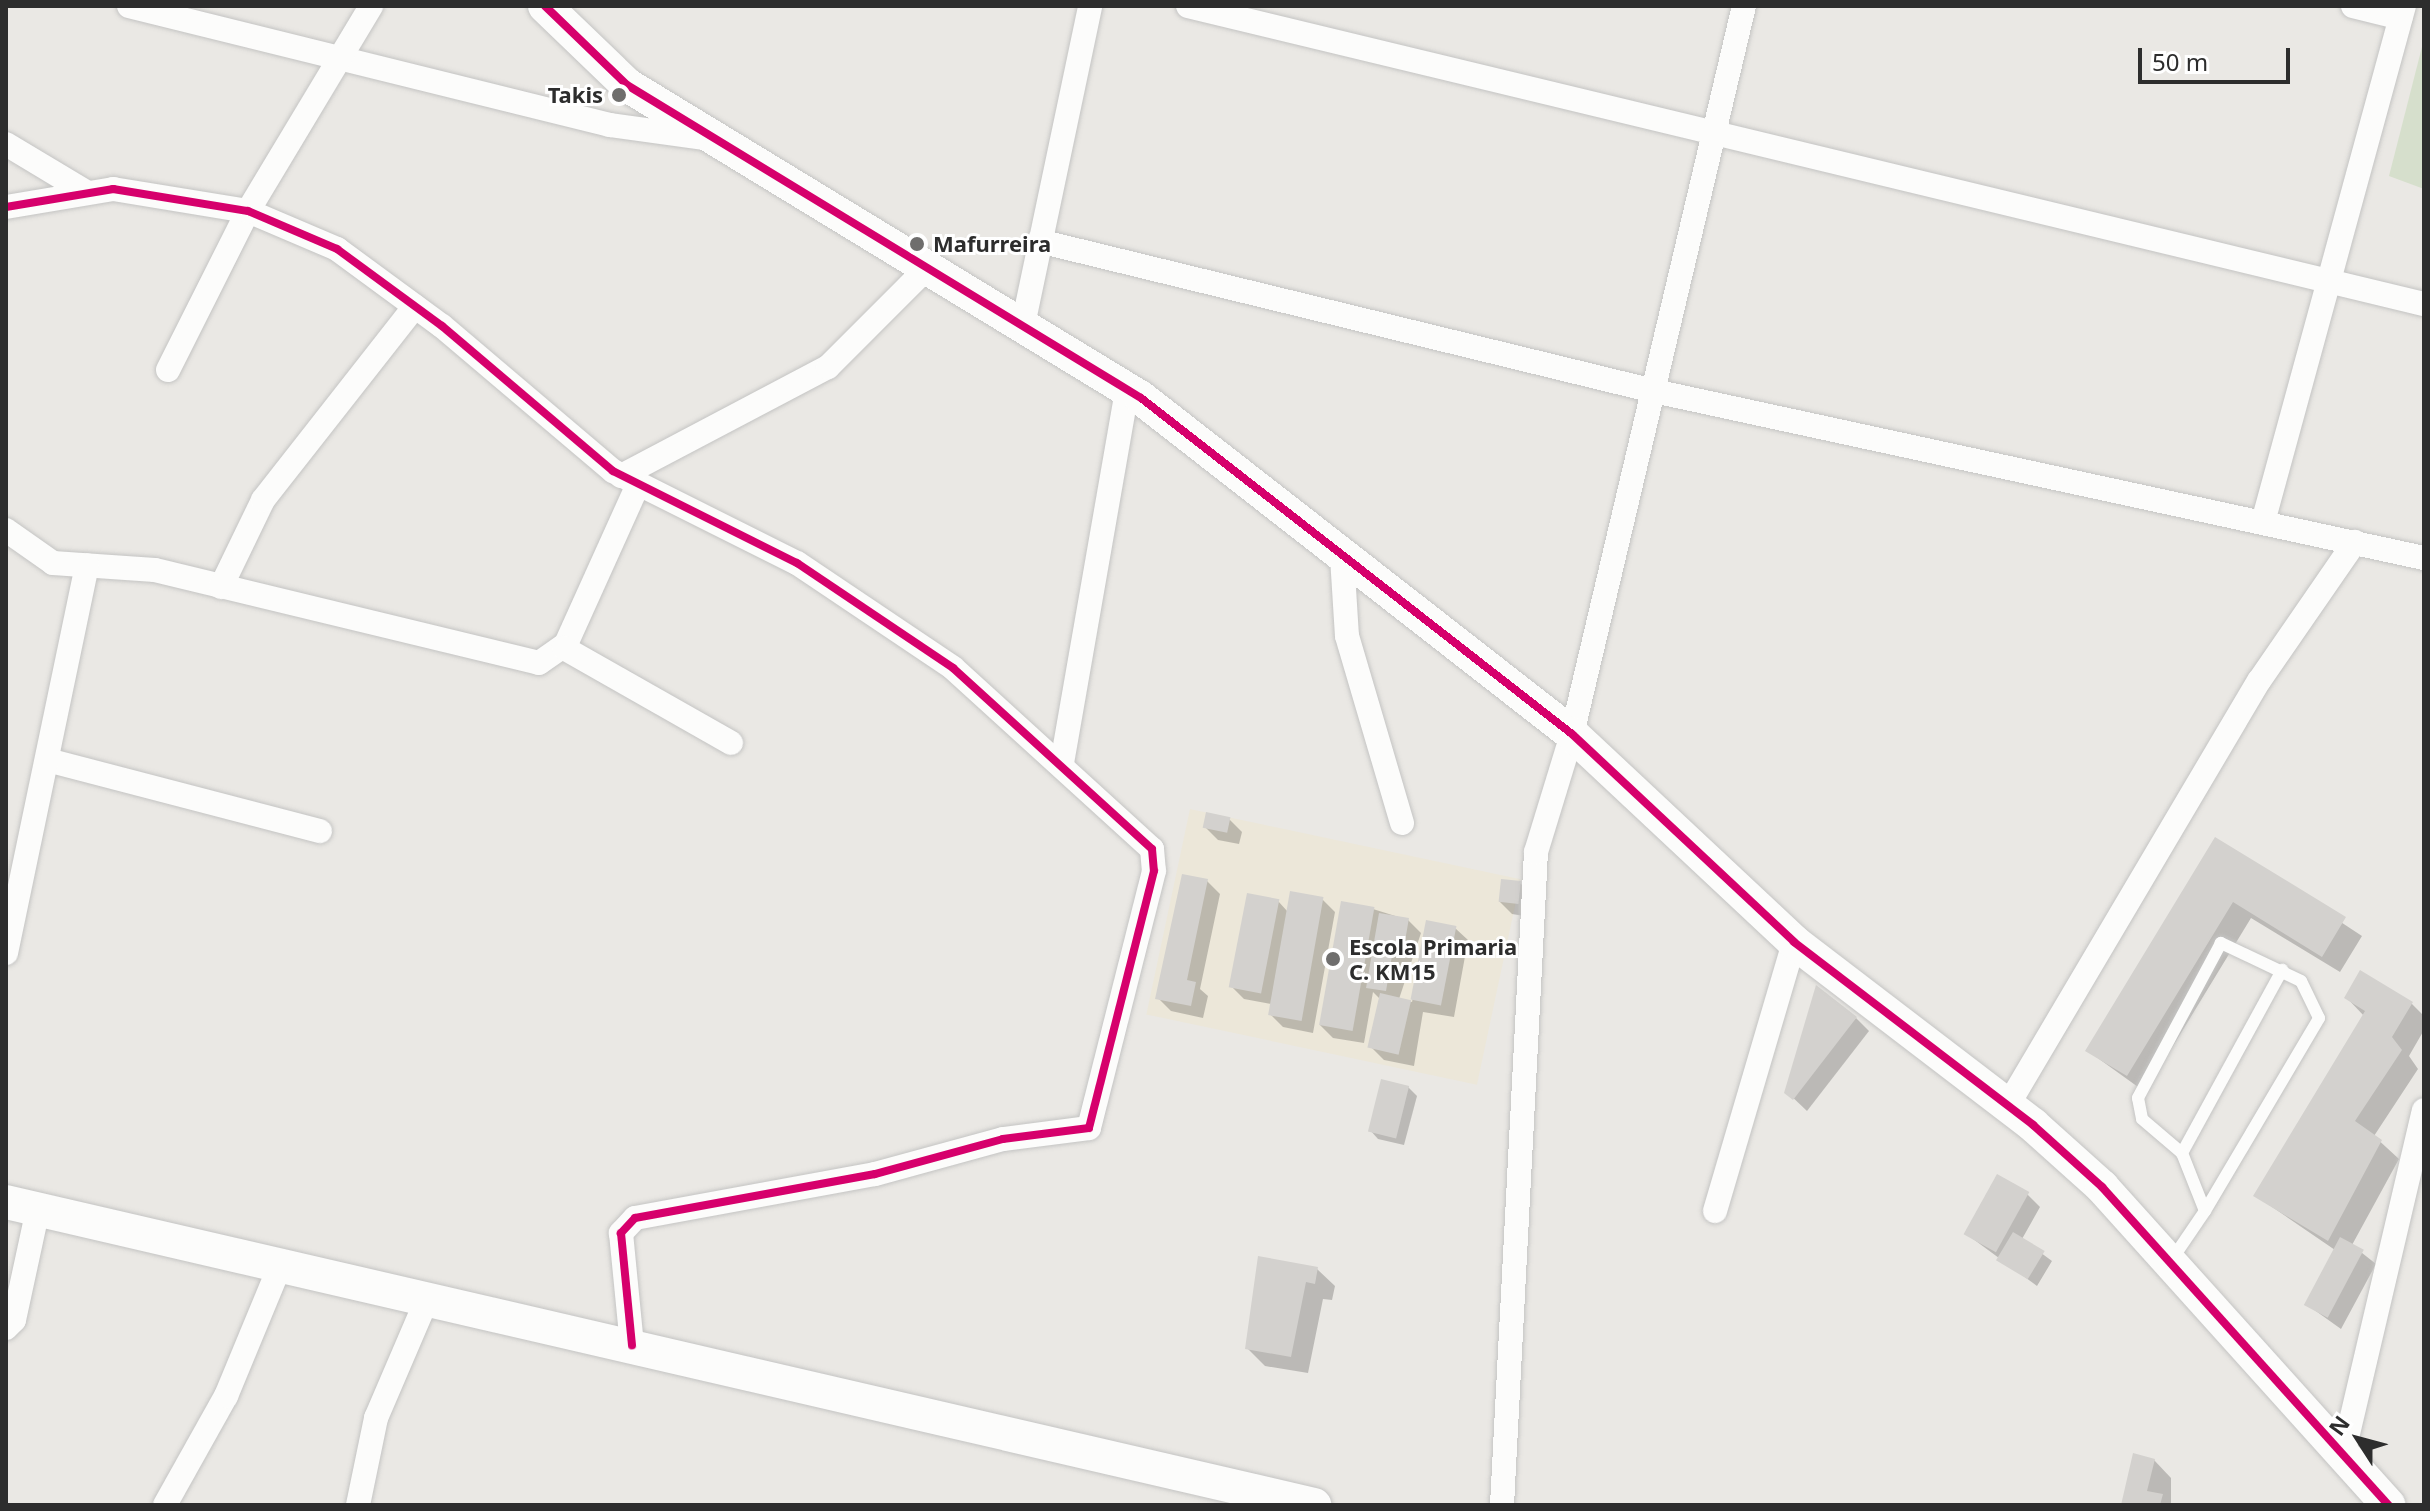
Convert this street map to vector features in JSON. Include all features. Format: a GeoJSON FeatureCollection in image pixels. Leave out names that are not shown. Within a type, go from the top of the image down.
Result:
{"type":"FeatureCollection","features":[{"type":"Feature","properties":{"kind":"street"},"geometry":{"type":"LineString","coordinates":[[129,6],[610,125],[718,140]]}},
{"type":"Feature","properties":{"kind":"street"},"geometry":{"type":"LineString","coordinates":[[168,370],[248,211],[371,6]]}},
{"type":"Feature","properties":{"kind":"street"},"geometry":{"type":"LineString","coordinates":[[545,6],[627,85],[1127,390],[1572,734],[1794,942],[2008,1105],[2173,1258],[2388,1505]]}},
{"type":"Feature","properties":{"kind":"street"},"geometry":{"type":"LineString","coordinates":[[1023,325],[1090,6]]}},
{"type":"Feature","properties":{"kind":"street"},"geometry":{"type":"LineString","coordinates":[[1188,6],[2424,304]]}},
{"type":"Feature","properties":{"kind":"street"},"geometry":{"type":"LineString","coordinates":[[1502,1505],[1536,852],[1572,734],[1744,6]]}},
{"type":"Feature","properties":{"kind":"street"},"geometry":{"type":"LineString","coordinates":[[2263,522],[2402,12],[2353,6]]}},
{"type":"Feature","properties":{"kind":"street"},"geometry":{"type":"LineString","coordinates":[[6,144],[86,192]]}},
{"type":"Feature","properties":{"kind":"street"},"geometry":{"type":"LineString","coordinates":[[6,207],[113,189],[248,211],[337,249],[415,306],[629,482],[797,563],[953,668],[1062,763],[1152,849],[1154,871],[1089,1128],[1003,1139],[875,1174],[635,1218],[621,1233],[632,1345]]}},
{"type":"Feature","properties":{"kind":"street"},"geometry":{"type":"LineString","coordinates":[[1039,241],[1654,391],[2424,558]]}},
{"type":"Feature","properties":{"kind":"street"},"geometry":{"type":"LineString","coordinates":[[6,530],[53,563],[87,565],[109,562],[539,663],[564,648],[629,482],[828,367],[928,267]]}},
{"type":"Feature","properties":{"kind":"street"},"geometry":{"type":"LineString","coordinates":[[221,587],[263,500],[415,306]]}},
{"type":"Feature","properties":{"kind":"street"},"geometry":{"type":"LineString","coordinates":[[1062,763],[1127,390]]}},
{"type":"Feature","properties":{"kind":"street"},"geometry":{"type":"LineString","coordinates":[[2008,1105],[2259,681],[2355,542]]}},
{"type":"Feature","properties":{"kind":"street"},"geometry":{"type":"LineString","coordinates":[[1342,557],[1347,636],[1402,823]]}},
{"type":"Feature","properties":{"kind":"street"},"geometry":{"type":"LineString","coordinates":[[6,953],[87,565]]}},
{"type":"Feature","properties":{"kind":"street"},"geometry":{"type":"LineString","coordinates":[[564,648],[731,743]]}},
{"type":"Feature","properties":{"kind":"street"},"geometry":{"type":"LineString","coordinates":[[47,760],[320,831]]}},
{"type":"Feature","properties":{"kind":"street"},"geometry":{"type":"LineString","coordinates":[[1715,1211],[1794,942]]}},
{"type":"Feature","properties":{"kind":"street"},"geometry":{"type":"LineString","coordinates":[[2343,1455],[2424,1110]]}},
{"type":"Feature","properties":{"kind":"street"},"geometry":{"type":"LineString","coordinates":[[6,1328],[14,1320],[22,1206],[632,1345],[1276,1501],[1314,1505]]}},
{"type":"Feature","properties":{"kind":"street"},"geometry":{"type":"LineString","coordinates":[[165,1505],[226,1396],[281,1263]]}},
{"type":"Feature","properties":{"kind":"street"},"geometry":{"type":"LineString","coordinates":[[358,1505],[376,1418],[427,1299]]}},
{"type":"Feature","properties":{"kind":"lane"},"geometry":{"type":"LineString","coordinates":[[2173,1258],[2205,1211],[2319,1018],[2313,995],[2282,970],[2228,944],[2216,947],[2138,1098],[2142,1119],[2182,1153],[2205,1211]]}},
{"type":"Feature","properties":{"kind":"lane"},"geometry":{"type":"LineString","coordinates":[[2182,1153],[2282,970]]}},
{"type":"Feature","properties":{"kind":"shaded area","name":"Escola Primaria C. KM15"},"geometry":{"type":"Polygon","coordinates":[[[1190,809],[1521,879],[1477,1085],[1146,1014],[1190,809]]]}},
{"type":"Feature","properties":{"kind":"green space"},"geometry":{"type":"Polygon","coordinates":[[[2424,39],[2424,189],[2389,176],[2424,39]]]}},
{"type":"Feature","properties":{"kind":"building"},"geometry":{"type":"Polygon","coordinates":[[[1206,812],[1230,817],[1227,833],[1203,828],[1206,812]]]}},
{"type":"Feature","properties":{"kind":"building"},"geometry":{"type":"Polygon","coordinates":[[[2215,837],[2346,917],[2322,957],[2233,902],[2127,1076],[2085,1051],[2215,837]]]}},
{"type":"Feature","properties":{"kind":"building"},"geometry":{"type":"Polygon","coordinates":[[[1182,874],[1208,879],[1187,980],[1196,982],[1191,1006],[1155,999],[1182,874]]]}},
{"type":"Feature","properties":{"kind":"building"},"geometry":{"type":"Polygon","coordinates":[[[1501,879],[1521,881],[1518,904],[1499,902],[1501,879]]]}},
{"type":"Feature","properties":{"kind":"building"},"geometry":{"type":"Polygon","coordinates":[[[1290,891],[1323,897],[1302,1021],[1268,1015],[1290,891]]]}},
{"type":"Feature","properties":{"kind":"building"},"geometry":{"type":"Polygon","coordinates":[[[1247,893],[1279,899],[1261,994],[1229,987],[1247,893]]]}},
{"type":"Feature","properties":{"kind":"building"},"geometry":{"type":"Polygon","coordinates":[[[1341,901],[1374,907],[1353,1031],[1319,1025],[1341,901]]]}},
{"type":"Feature","properties":{"kind":"building"},"geometry":{"type":"Polygon","coordinates":[[[1379,913],[1409,918],[1404,947],[1393,950],[1386,991],[1366,988],[1379,913]]]}},
{"type":"Feature","properties":{"kind":"building"},"geometry":{"type":"Polygon","coordinates":[[[1426,920],[1456,926],[1441,1005],[1411,1000],[1426,920]]]}},
{"type":"Feature","properties":{"kind":"building"},"geometry":{"type":"Polygon","coordinates":[[[2360,970],[2413,1002],[2392,1037],[2402,1050],[2355,1121],[2382,1140],[2328,1241],[2253,1196],[2365,1011],[2344,998],[2360,970]]]}},
{"type":"Feature","properties":{"kind":"building"},"geometry":{"type":"Polygon","coordinates":[[[1816,985],[1857,1017],[1793,1100],[1784,1093],[1816,985]]]}},
{"type":"Feature","properties":{"kind":"building"},"geometry":{"type":"Polygon","coordinates":[[[1380,993],[1411,1000],[1399,1055],[1367,1048],[1380,993]]]}},
{"type":"Feature","properties":{"kind":"building"},"geometry":{"type":"Polygon","coordinates":[[[1381,1079],[1409,1086],[1396,1138],[1368,1131],[1381,1079]]]}},
{"type":"Feature","properties":{"kind":"building"},"geometry":{"type":"Polygon","coordinates":[[[1997,1174],[2029,1192],[1996,1252],[1964,1234],[1997,1174]]]}},
{"type":"Feature","properties":{"kind":"building"},"geometry":{"type":"Polygon","coordinates":[[[2013,1232],[2045,1251],[2028,1279],[1996,1260],[2013,1232]]]}},
{"type":"Feature","properties":{"kind":"building"},"geometry":{"type":"Polygon","coordinates":[[[2340,1237],[2364,1250],[2328,1318],[2304,1305],[2340,1237]]]}},
{"type":"Feature","properties":{"kind":"building"},"geometry":{"type":"Polygon","coordinates":[[[1258,1256],[1318,1267],[1315,1284],[1306,1282],[1291,1357],[1245,1349],[1258,1256]]]}},
{"type":"Feature","properties":{"kind":"building"},"geometry":{"type":"Polygon","coordinates":[[[2133,1453],[2155,1459],[2147,1491],[2163,1494],[2160,1505],[2121,1505],[2133,1453]]]}},
{"type":"Feature","properties":{"kind":"cycle path"},"geometry":{"type":"LineString","coordinates":[[545,6],[627,85],[1141,398],[1572,734],[1794,942],[2033,1125],[2102,1187],[2388,1505]]}},
{"type":"Feature","properties":{"kind":"cycle path"},"geometry":{"type":"LineString","coordinates":[[6,207],[113,189],[248,211],[337,249],[442,326],[613,471],[797,563],[953,668],[1152,849],[1154,871],[1089,1128],[1003,1139],[875,1174],[635,1218],[621,1233],[632,1345]]}},
{"type":"Feature","properties":{"kind":"place","name":"Takis"},"geometry":{"type":"Point","coordinates":[619,95]}},
{"type":"Feature","properties":{"kind":"place","name":"Mafurreira"},"geometry":{"type":"Point","coordinates":[917,244]}},
{"type":"Feature","properties":{"kind":"place","name":"Escola Primaria C. KM15"},"geometry":{"type":"Point","coordinates":[1333,959]}}]}
